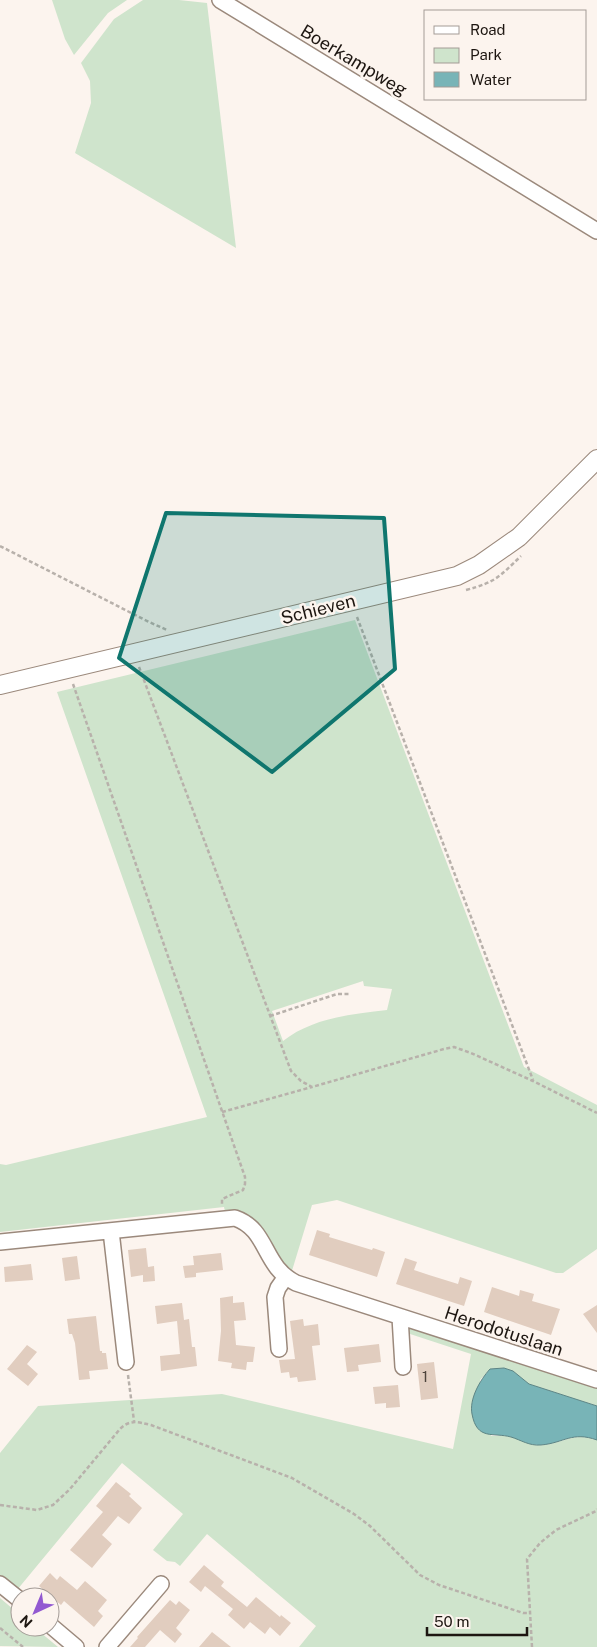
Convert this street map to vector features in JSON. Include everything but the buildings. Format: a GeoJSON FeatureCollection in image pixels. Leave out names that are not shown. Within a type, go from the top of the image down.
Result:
{"type":"FeatureCollection","features":[{"type":"Feature","properties":{"kind":"street","name":"Boerkampweg"},"geometry":{"type":"LineString","coordinates":[[220,0],[597,231]]}},
{"type":"Feature","properties":{"kind":"street","name":"Schieven"},"geometry":{"type":"LineString","coordinates":[[0,685],[457,576],[479,565],[519,537],[597,459]]}},
{"type":"Feature","properties":{"kind":"street"},"geometry":{"type":"LineString","coordinates":[[0,1242],[223,1218],[234,1218],[244,1221],[254,1230],[275,1267],[285,1278],[278,1288],[275,1298],[280,1349]]}},
{"type":"Feature","properties":{"kind":"street"},"geometry":{"type":"LineString","coordinates":[[111,1230],[126,1362]]}},
{"type":"Feature","properties":{"kind":"street","name":"Herodotuslaan"},"geometry":{"type":"LineString","coordinates":[[285,1278],[597,1380]]}},
{"type":"Feature","properties":{"kind":"street"},"geometry":{"type":"LineString","coordinates":[[400,1316],[403,1367]]}},
{"type":"Feature","properties":{"kind":"street"},"geometry":{"type":"LineString","coordinates":[[0,1584],[10,1592]]}},
{"type":"Feature","properties":{"kind":"street"},"geometry":{"type":"LineString","coordinates":[[107,1647],[161,1584]]}},
{"type":"Feature","properties":{"kind":"street"},"geometry":{"type":"LineString","coordinates":[[60,1633],[76,1647]]}},
{"type":"Feature","properties":{"kind":"path"},"geometry":{"type":"LineString","coordinates":[[0,546],[147,621],[175,633],[180,642]]}},
{"type":"Feature","properties":{"kind":"path"},"geometry":{"type":"LineString","coordinates":[[357,616],[533,1081]]}},
{"type":"Feature","properties":{"kind":"path"},"geometry":{"type":"LineString","coordinates":[[139,667],[291,1071],[301,1081],[312,1087]]}},
{"type":"Feature","properties":{"kind":"path"},"geometry":{"type":"LineString","coordinates":[[73,684],[245,1176],[243,1190],[222,1199],[223,1218]]}},
{"type":"Feature","properties":{"kind":"path"},"geometry":{"type":"LineString","coordinates":[[270,1016],[337,994],[352,994]]}},
{"type":"Feature","properties":{"kind":"path"},"geometry":{"type":"LineString","coordinates":[[222,1112],[444,1049],[454,1048],[471,1053],[533,1081],[597,1113]]}},
{"type":"Feature","properties":{"kind":"path"},"geometry":{"type":"LineString","coordinates":[[126,1362],[134,1421]]}},
{"type":"Feature","properties":{"kind":"path"},"geometry":{"type":"LineString","coordinates":[[0,1504],[37,1510],[53,1505],[70,1489],[120,1429],[129,1422],[134,1421],[151,1425],[292,1478],[354,1514],[370,1526],[420,1575],[439,1585],[523,1613],[531,1613]]}},
{"type":"Feature","properties":{"kind":"path"},"geometry":{"type":"LineString","coordinates":[[532,1647],[527,1559],[540,1542],[556,1530],[597,1511]]}},
{"type":"Feature","properties":{"kind":"path"},"geometry":{"type":"LineString","coordinates":[[0,1628],[23,1647]]}},
{"type":"Feature","properties":{"kind":"highlighted area"},"geometry":{"type":"Polygon","coordinates":[[[166,513],[384,518],[395,669],[272,772],[119,658],[166,513]]]}},
{"type":"Feature","properties":{"kind":"green space"},"geometry":{"type":"Polygon","coordinates":[[[52,0],[127,0],[108,13],[74,55],[65,39],[52,0]]]}},
{"type":"Feature","properties":{"kind":"green space"},"geometry":{"type":"Polygon","coordinates":[[[143,0],[179,0],[207,3],[236,248],[75,153],[91,103],[90,81],[81,63],[114,19],[143,0]]]}},
{"type":"Feature","properties":{"kind":"green space"},"geometry":{"type":"Polygon","coordinates":[[[355,620],[524,1067],[597,1105],[597,1249],[563,1273],[556,1273],[337,1200],[312,1205],[291,1274],[225,1212],[224,1207],[0,1232],[0,1164],[6,1165],[207,1117],[57,692],[355,620]],[[363,981],[272,1011],[283,1041],[294,1033],[319,1022],[333,1018],[387,1010],[392,989],[364,986],[363,981]]]}},
{"type":"Feature","properties":{"kind":"green space"},"geometry":{"type":"Polygon","coordinates":[[[409,1326],[597,1386],[597,1406],[529,1384],[513,1371],[504,1368],[490,1369],[480,1380],[491,1436],[507,1436],[539,1445],[552,1444],[576,1437],[597,1440],[597,1647],[299,1647],[316,1626],[207,1534],[180,1566],[175,1562],[167,1561],[153,1550],[183,1514],[122,1463],[19,1587],[13,1587],[0,1578],[0,1453],[38,1406],[222,1394],[453,1449],[471,1354],[404,1332],[409,1326]]]}},
{"type":"Feature","properties":{"kind":"green space"},"geometry":{"type":"Polygon","coordinates":[[[0,1598],[10,1606],[10,1637],[46,1637],[58,1647],[0,1646],[0,1598]]]}},
{"type":"Feature","properties":{"kind":"water"},"geometry":{"type":"Polygon","coordinates":[[[504,1368],[513,1371],[529,1384],[597,1406],[597,1440],[574,1437],[549,1444],[537,1445],[511,1437],[482,1432],[474,1423],[472,1414],[474,1396],[479,1384],[490,1369],[504,1368]]]}}]}
